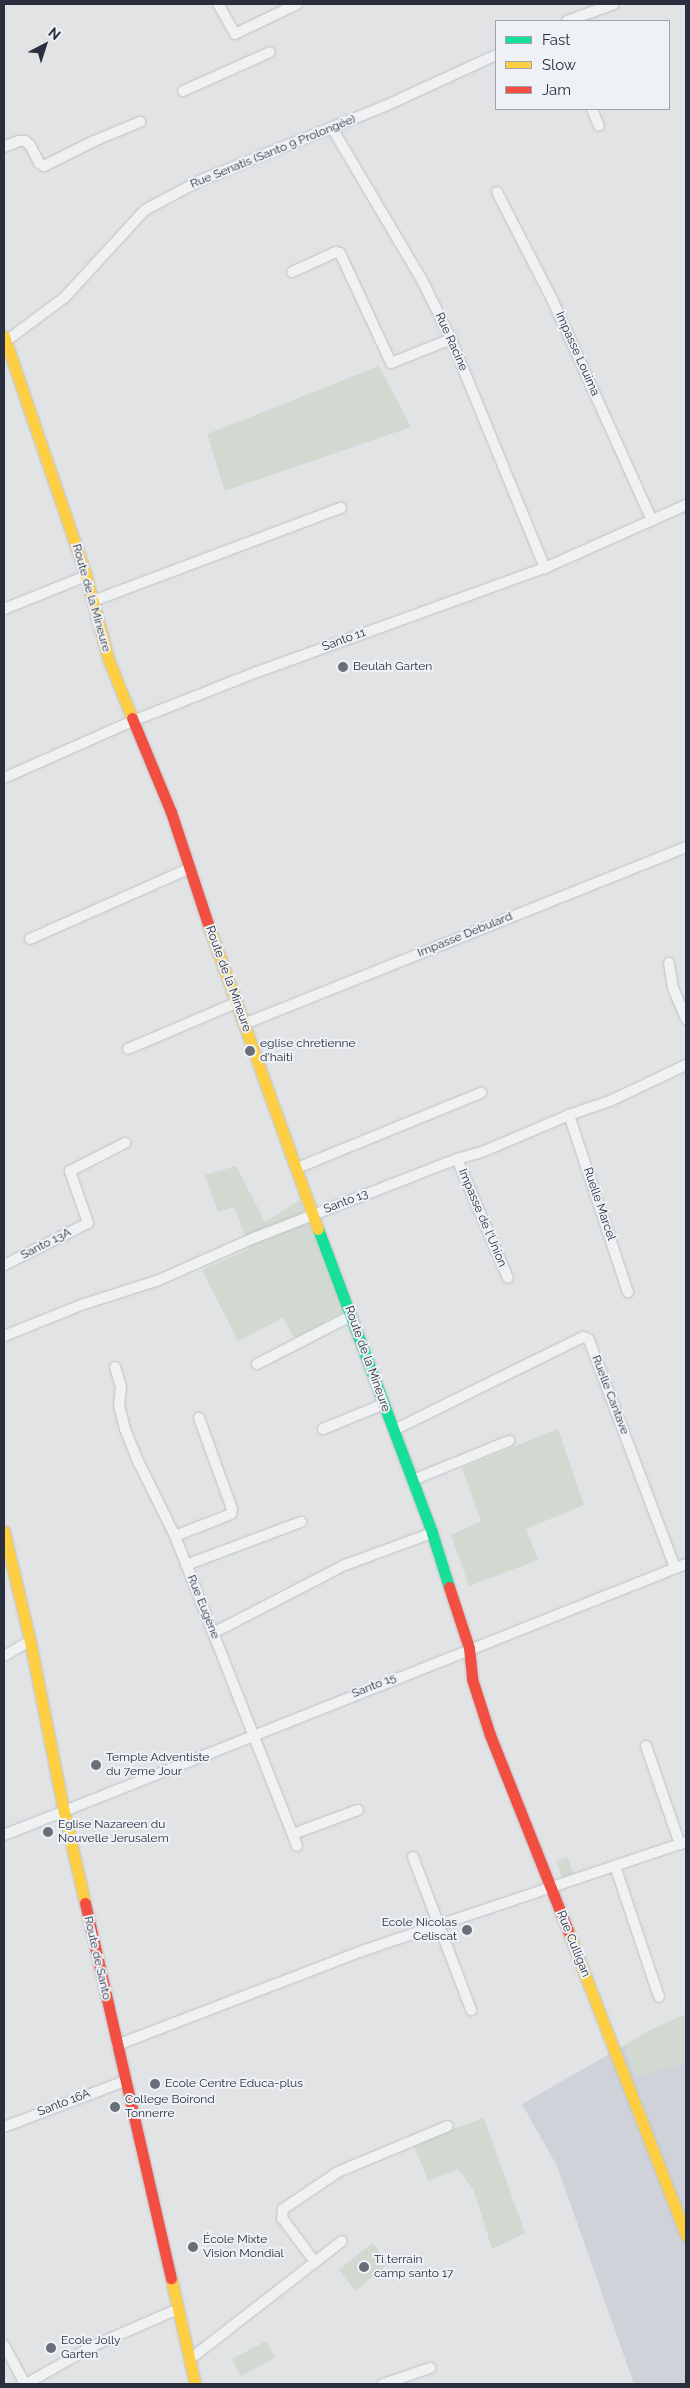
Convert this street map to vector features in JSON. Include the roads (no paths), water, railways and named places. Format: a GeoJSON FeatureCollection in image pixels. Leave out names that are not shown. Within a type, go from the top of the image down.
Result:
{"type":"FeatureCollection","features":[{"type":"Feature","properties":{"kind":"street"},"geometry":{"type":"LineString","coordinates":[[218,4],[235,34],[297,4]]}},
{"type":"Feature","properties":{"kind":"street"},"geometry":{"type":"LineString","coordinates":[[571,20],[614,4]]}},
{"type":"Feature","properties":{"kind":"street"},"geometry":{"type":"LineString","coordinates":[[183,91],[270,52]]}},
{"type":"Feature","properties":{"kind":"street","name":"Rue Senatis (Santo 9 Prolongée)"},"geometry":{"type":"LineString","coordinates":[[5,339],[64,298],[145,210],[202,180],[332,128],[495,55]]}},
{"type":"Feature","properties":{"kind":"street"},"geometry":{"type":"LineString","coordinates":[[592,110],[599,126]]}},
{"type":"Feature","properties":{"kind":"street"},"geometry":{"type":"LineString","coordinates":[[4,147],[19,141],[25,141],[30,145],[39,163],[44,166],[94,141],[140,122]]}},
{"type":"Feature","properties":{"kind":"street","name":"Rue Racine"},"geometry":{"type":"LineString","coordinates":[[332,128],[422,280],[451,339],[545,568]]}},
{"type":"Feature","properties":{"kind":"street","name":"Impasse Louima"},"geometry":{"type":"LineString","coordinates":[[497,192],[552,299],[652,520]]}},
{"type":"Feature","properties":{"kind":"street"},"geometry":{"type":"LineString","coordinates":[[292,272],[336,252],[340,253],[391,364],[451,339]]}},
{"type":"Feature","properties":{"kind":"street","name":"Route de la Mineure"},"geometry":{"type":"LineString","coordinates":[[5,339],[86,576],[109,661],[135,720],[171,812],[236,1003],[432,1533],[469,1648]]}},
{"type":"Feature","properties":{"kind":"street","name":"Santo 11"},"geometry":{"type":"LineString","coordinates":[[4,778],[135,720],[257,672],[545,568],[686,505]]}},
{"type":"Feature","properties":{"kind":"street"},"geometry":{"type":"LineString","coordinates":[[93,601],[341,508]]}},
{"type":"Feature","properties":{"kind":"street"},"geometry":{"type":"LineString","coordinates":[[4,609],[86,576]]}},
{"type":"Feature","properties":{"kind":"street","name":"Impasse Debulard"},"geometry":{"type":"LineString","coordinates":[[244,1024],[686,847]]}},
{"type":"Feature","properties":{"kind":"street"},"geometry":{"type":"LineString","coordinates":[[30,939],[190,868]]}},
{"type":"Feature","properties":{"kind":"street"},"geometry":{"type":"LineString","coordinates":[[669,963],[673,988],[686,1019]]}},
{"type":"Feature","properties":{"kind":"street"},"geometry":{"type":"LineString","coordinates":[[128,1049],[236,1003]]}},
{"type":"Feature","properties":{"kind":"street","name":"Santo 13"},"geometry":{"type":"LineString","coordinates":[[4,1336],[81,1305],[159,1280],[314,1214],[482,1152],[569,1115],[610,1100],[686,1065]]}},
{"type":"Feature","properties":{"kind":"street"},"geometry":{"type":"LineString","coordinates":[[298,1168],[481,1093]]}},
{"type":"Feature","properties":{"kind":"street","name":"Ruelle Marcel"},"geometry":{"type":"LineString","coordinates":[[569,1115],[628,1292]]}},
{"type":"Feature","properties":{"kind":"street","name":"Santo 13A"},"geometry":{"type":"LineString","coordinates":[[4,1265],[88,1222],[70,1171],[126,1142]]}},
{"type":"Feature","properties":{"kind":"street","name":"Impasse de l'Union"},"geometry":{"type":"LineString","coordinates":[[457,1160],[508,1278]]}},
{"type":"Feature","properties":{"kind":"street"},"geometry":{"type":"LineString","coordinates":[[256,1364],[351,1316]]}},
{"type":"Feature","properties":{"kind":"street","name":"Ruelle Cantave"},"geometry":{"type":"LineString","coordinates":[[394,1430],[582,1337],[586,1338],[589,1340],[675,1568]]}},
{"type":"Feature","properties":{"kind":"street","name":"Rue Eugène"},"geometry":{"type":"LineString","coordinates":[[115,1367],[121,1386],[119,1405],[125,1429],[174,1536],[298,1846]]}},
{"type":"Feature","properties":{"kind":"street"},"geometry":{"type":"LineString","coordinates":[[323,1428],[384,1404]]}},
{"type":"Feature","properties":{"kind":"street"},"geometry":{"type":"LineString","coordinates":[[174,1536],[231,1514],[232,1509],[199,1418]]}},
{"type":"Feature","properties":{"kind":"street"},"geometry":{"type":"LineString","coordinates":[[413,1480],[509,1441]]}},
{"type":"Feature","properties":{"kind":"street"},"geometry":{"type":"LineString","coordinates":[[186,1565],[301,1522]]}},
{"type":"Feature","properties":{"kind":"street","name":"Route de Santo"},"geometry":{"type":"LineString","coordinates":[[4,1531],[30,1641],[64,1812],[195,2384]]}},
{"type":"Feature","properties":{"kind":"street"},"geometry":{"type":"LineString","coordinates":[[213,1632],[330,1572],[432,1533]]}},
{"type":"Feature","properties":{"kind":"street","name":"Santo 15"},"geometry":{"type":"LineString","coordinates":[[4,1835],[469,1648],[686,1564]]}},
{"type":"Feature","properties":{"kind":"street"},"geometry":{"type":"LineString","coordinates":[[4,1656],[30,1641]]}},
{"type":"Feature","properties":{"kind":"street","name":"Rue Culligan"},"geometry":{"type":"LineString","coordinates":[[469,1648],[472,1679],[490,1735],[686,2236]]}},
{"type":"Feature","properties":{"kind":"street"},"geometry":{"type":"LineString","coordinates":[[117,2046],[362,1951],[683,1843],[646,1746]]}},
{"type":"Feature","properties":{"kind":"street"},"geometry":{"type":"LineString","coordinates":[[293,1834],[358,1810]]}},
{"type":"Feature","properties":{"kind":"street"},"geometry":{"type":"LineString","coordinates":[[413,1857],[471,2010]]}},
{"type":"Feature","properties":{"kind":"street"},"geometry":{"type":"LineString","coordinates":[[615,1866],[658,1997]]}},
{"type":"Feature","properties":{"kind":"street","name":"Santo 16A"},"geometry":{"type":"LineString","coordinates":[[4,2128],[125,2081]]}},
{"type":"Feature","properties":{"kind":"street"},"geometry":{"type":"LineString","coordinates":[[315,2262],[282,2218],[282,2210],[338,2172],[448,2126]]}},
{"type":"Feature","properties":{"kind":"street"},"geometry":{"type":"LineString","coordinates":[[190,2359],[342,2241]]}},
{"type":"Feature","properties":{"kind":"street"},"geometry":{"type":"LineString","coordinates":[[4,2345],[25,2384],[93,2346],[178,2308]]}},
{"type":"Feature","properties":{"kind":"street"},"geometry":{"type":"LineString","coordinates":[[384,2384],[430,2368]]}},
{"type":"Feature","properties":{"kind":"place","name":"Beulah Garten"},"geometry":{"type":"Point","coordinates":[343,667]}},
{"type":"Feature","properties":{"kind":"place","name":"eglise chretienne d'haiti"},"geometry":{"type":"Point","coordinates":[250,1051]}},
{"type":"Feature","properties":{"kind":"place","name":"Temple Adventiste du 7eme Jour"},"geometry":{"type":"Point","coordinates":[96,1765]}},
{"type":"Feature","properties":{"kind":"place","name":"Eglise Nazareen du Nouvelle Jerusalem"},"geometry":{"type":"Point","coordinates":[48,1832]}},
{"type":"Feature","properties":{"kind":"place","name":"Ecole Nicolas Celiscat"},"geometry":{"type":"Point","coordinates":[467,1930]}},
{"type":"Feature","properties":{"kind":"place","name":"Ecole Centre Educa-plus"},"geometry":{"type":"Point","coordinates":[155,2084]}},
{"type":"Feature","properties":{"kind":"place","name":"College Boirond Tonnerre"},"geometry":{"type":"Point","coordinates":[115,2107]}},
{"type":"Feature","properties":{"kind":"place","name":"École Mixte Vision Mondial"},"geometry":{"type":"Point","coordinates":[193,2247]}},
{"type":"Feature","properties":{"kind":"place","name":"Ti terrain camp santo 17"},"geometry":{"type":"Point","coordinates":[364,2267]}},
{"type":"Feature","properties":{"kind":"place","name":"Ecole Jolly Garten"},"geometry":{"type":"Point","coordinates":[51,2348]}}]}
